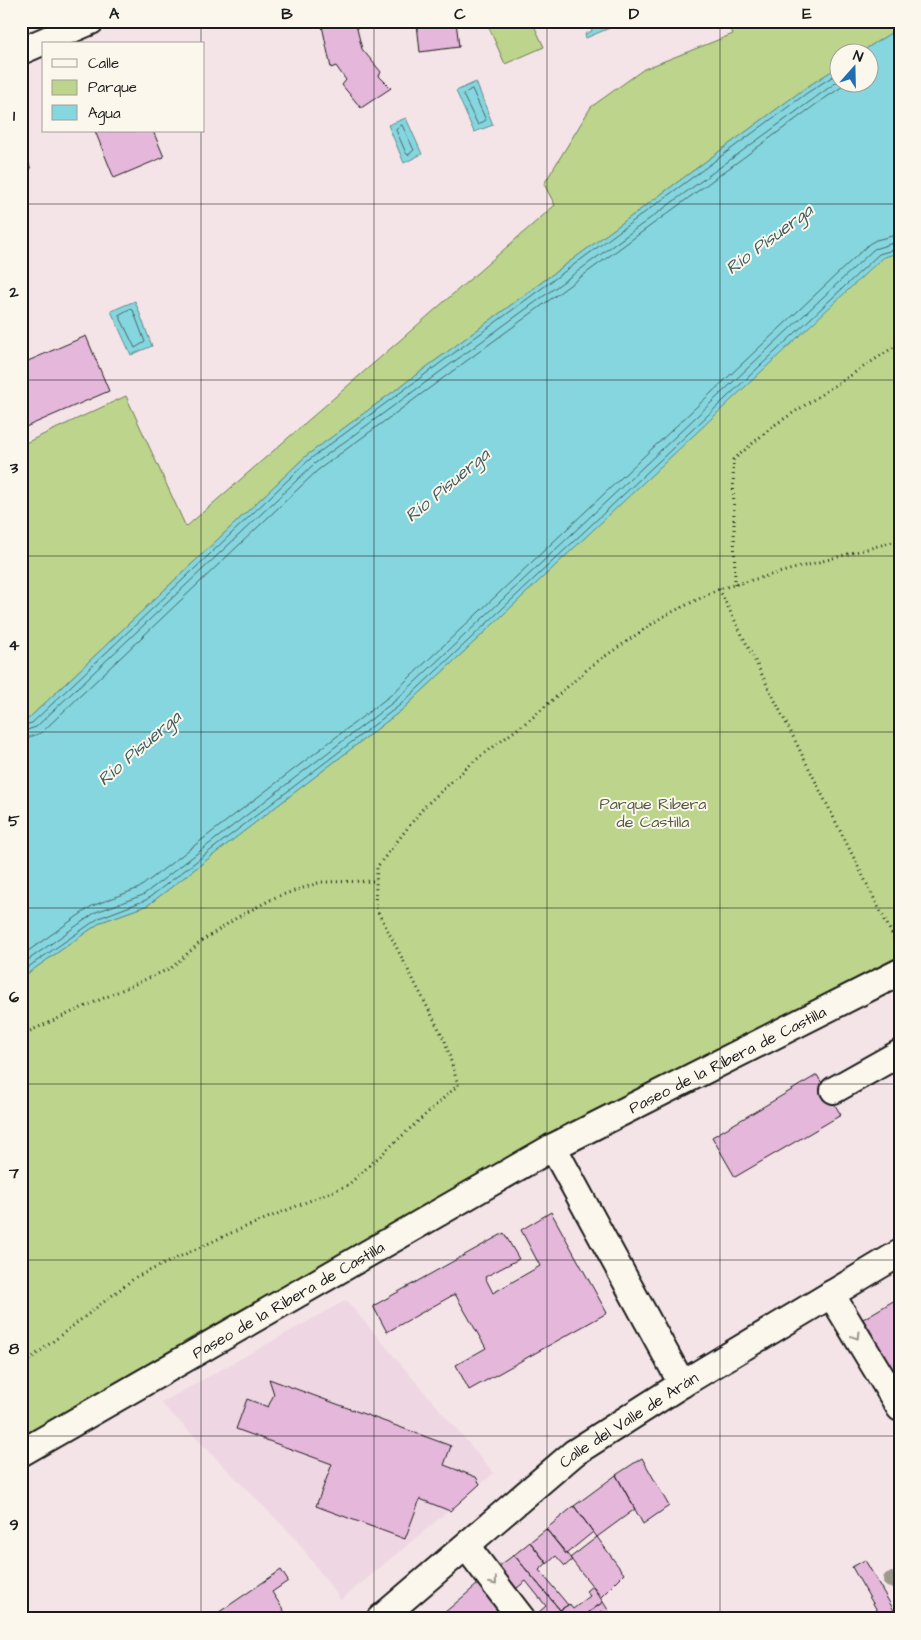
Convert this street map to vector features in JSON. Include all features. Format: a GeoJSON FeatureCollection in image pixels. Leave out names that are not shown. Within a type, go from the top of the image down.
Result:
{"type":"FeatureCollection","features":[{"type":"Feature","properties":{"kind":"street"},"geometry":{"type":"LineString","coordinates":[[21,51],[91,21]]}},
{"type":"Feature","properties":{"kind":"street","name":"Paseo de la Ribera de Castilla"},"geometry":{"type":"LineString","coordinates":[[21,1453],[553,1147],[900,972]]}},
{"type":"Feature","properties":{"kind":"street"},"geometry":{"type":"LineString","coordinates":[[834,1090],[900,1053]]}},
{"type":"Feature","properties":{"kind":"street"},"geometry":{"type":"LineString","coordinates":[[553,1147],[682,1384]]}},
{"type":"Feature","properties":{"kind":"street","name":"Calle del Valle de Arán"},"geometry":{"type":"LineString","coordinates":[[380,1619],[574,1453],[682,1384],[900,1252]]}},
{"type":"Feature","properties":{"kind":"street"},"geometry":{"type":"LineString","coordinates":[[831,1294],[900,1408]]}},
{"type":"Feature","properties":{"kind":"street"},"geometry":{"type":"LineString","coordinates":[[466,1546],[522,1619]]}},
{"type":"Feature","properties":{"kind":"path"},"geometry":{"type":"LineString","coordinates":[[736,585],[733,460],[773,426],[900,343]]}},
{"type":"Feature","properties":{"kind":"path"},"geometry":{"type":"LineString","coordinates":[[21,1366],[136,1276],[231,1233],[348,1185],[458,1085],[445,1042],[374,906],[378,867],[424,807],[472,763],[532,718],[591,666],[662,617],[719,589],[900,540]]}},
{"type":"Feature","properties":{"kind":"path"},"geometry":{"type":"LineString","coordinates":[[719,589],[900,950]]}},
{"type":"Feature","properties":{"kind":"path"},"geometry":{"type":"LineString","coordinates":[[21,1035],[172,968],[203,940],[238,917],[276,897],[321,882],[377,881]]}},
{"type":"Feature","properties":{"kind":"shaded area"},"geometry":{"type":"Polygon","coordinates":[[[346,1300],[494,1473],[341,1600],[294,1537],[161,1403],[346,1300]]]}},
{"type":"Feature","properties":{"kind":"green space"},"geometry":{"type":"Polygon","coordinates":[[[486,21],[532,21],[544,47],[505,64],[486,21]]]}},
{"type":"Feature","properties":{"kind":"green space"},"geometry":{"type":"Polygon","coordinates":[[[727,21],[900,21],[900,27],[877,42],[828,42],[828,73],[804,89],[306,456],[28,719],[21,722],[21,445],[126,396],[186,527],[555,205],[544,184],[591,107],[644,69],[733,34],[727,21]]]}},
{"type":"Feature","properties":{"kind":"green space","name":"Parque Ribera de Castilla"},"geometry":{"type":"Polygon","coordinates":[[[900,252],[900,963],[21,1442],[21,978],[101,922],[148,905],[403,709],[882,257],[900,252]]]}},
{"type":"Feature","properties":{"kind":"water"},"geometry":{"type":"Polygon","coordinates":[[[589,21],[626,21],[586,38],[585,34],[592,31],[589,21]]]}},
{"type":"Feature","properties":{"kind":"water","name":"Río Pisuerga"},"geometry":{"type":"Polygon","coordinates":[[[900,27],[900,252],[882,258],[403,709],[148,905],[101,922],[21,978],[21,722],[28,719],[306,456],[804,89],[828,73],[828,92],[878,92],[877,42],[900,27]]]}},
{"type":"Feature","properties":{"kind":"water"},"geometry":{"type":"Polygon","coordinates":[[[476,82],[493,125],[474,132],[456,91],[476,82]]]}},
{"type":"Feature","properties":{"kind":"water"},"geometry":{"type":"Polygon","coordinates":[[[406,118],[422,154],[404,163],[388,125],[406,118]]]}},
{"type":"Feature","properties":{"kind":"water"},"geometry":{"type":"Polygon","coordinates":[[[135,301],[152,346],[131,355],[111,311],[135,301]]]}},
{"type":"Feature","properties":{"kind":"building"},"geometry":{"type":"Polygon","coordinates":[[[321,21],[355,21],[362,49],[381,72],[379,76],[391,88],[361,108],[342,85],[346,80],[336,66],[331,68],[321,21]]]}},
{"type":"Feature","properties":{"kind":"building"},"geometry":{"type":"Polygon","coordinates":[[[409,21],[456,21],[459,47],[420,52],[417,24],[412,25],[409,21]]]}},
{"type":"Feature","properties":{"kind":"building"},"geometry":{"type":"Polygon","coordinates":[[[95,132],[153,132],[164,157],[114,178],[95,132]]]}},
{"type":"Feature","properties":{"kind":"building"},"geometry":{"type":"Polygon","coordinates":[[[21,145],[31,169],[21,173],[21,145]]]}},
{"type":"Feature","properties":{"kind":"building"},"geometry":{"type":"Polygon","coordinates":[[[86,336],[109,391],[21,429],[21,364],[86,336]]]}},
{"type":"Feature","properties":{"kind":"building"},"geometry":{"type":"Polygon","coordinates":[[[817,1075],[841,1115],[735,1177],[712,1137],[817,1075]]]}},
{"type":"Feature","properties":{"kind":"building"},"geometry":{"type":"Polygon","coordinates":[[[551,1212],[607,1313],[469,1390],[456,1365],[486,1348],[455,1294],[387,1332],[373,1306],[504,1233],[519,1259],[485,1277],[493,1293],[540,1266],[521,1230],[551,1212]]]}},
{"type":"Feature","properties":{"kind":"building"},"geometry":{"type":"Polygon","coordinates":[[[900,1297],[900,1382],[863,1319],[900,1297]]]}},
{"type":"Feature","properties":{"kind":"building"},"geometry":{"type":"Polygon","coordinates":[[[269,1379],[451,1446],[444,1465],[476,1477],[480,1484],[450,1511],[420,1499],[405,1539],[316,1506],[332,1464],[236,1429],[247,1399],[268,1407],[274,1394],[269,1379]]]}},
{"type":"Feature","properties":{"kind":"building"},"geometry":{"type":"Polygon","coordinates":[[[642,1458],[669,1506],[643,1524],[616,1475],[642,1458]]]}},
{"type":"Feature","properties":{"kind":"building"},"geometry":{"type":"Polygon","coordinates":[[[616,1475],[635,1509],[597,1537],[574,1506],[616,1475]]]}},
{"type":"Feature","properties":{"kind":"building"},"geometry":{"type":"Polygon","coordinates":[[[574,1506],[593,1532],[566,1554],[546,1529],[574,1506]]]}},
{"type":"Feature","properties":{"kind":"building"},"geometry":{"type":"Polygon","coordinates":[[[546,1529],[572,1560],[565,1566],[556,1556],[547,1564],[530,1542],[546,1529]]]}},
{"type":"Feature","properties":{"kind":"building"},"geometry":{"type":"Polygon","coordinates":[[[597,1537],[624,1574],[601,1597],[570,1558],[597,1537]]]}},
{"type":"Feature","properties":{"kind":"building"},"geometry":{"type":"Polygon","coordinates":[[[530,1542],[547,1563],[539,1570],[568,1605],[560,1610],[514,1555],[530,1542]]]}},
{"type":"Feature","properties":{"kind":"building"},"geometry":{"type":"Polygon","coordinates":[[[514,1555],[560,1610],[548,1619],[535,1619],[533,1617],[546,1606],[526,1581],[513,1591],[495,1569],[514,1555]]]}},
{"type":"Feature","properties":{"kind":"building"},"geometry":{"type":"Polygon","coordinates":[[[865,1560],[899,1619],[882,1619],[852,1567],[865,1560]]]}},
{"type":"Feature","properties":{"kind":"building"},"geometry":{"type":"Polygon","coordinates":[[[281,1570],[288,1581],[272,1592],[286,1614],[279,1619],[209,1619],[281,1570]]]}},
{"type":"Feature","properties":{"kind":"building"},"geometry":{"type":"Polygon","coordinates":[[[478,1584],[510,1619],[437,1619],[478,1584]]]}},
{"type":"Feature","properties":{"kind":"building"},"geometry":{"type":"Polygon","coordinates":[[[592,1586],[603,1602],[580,1619],[548,1619],[569,1604],[573,1609],[590,1596],[586,1591],[592,1586]]]}},
{"type":"Feature","properties":{"kind":"building"},"geometry":{"type":"Polygon","coordinates":[[[603,1602],[614,1619],[607,1619],[602,1611],[593,1617],[589,1612],[603,1602]]]}}]}
